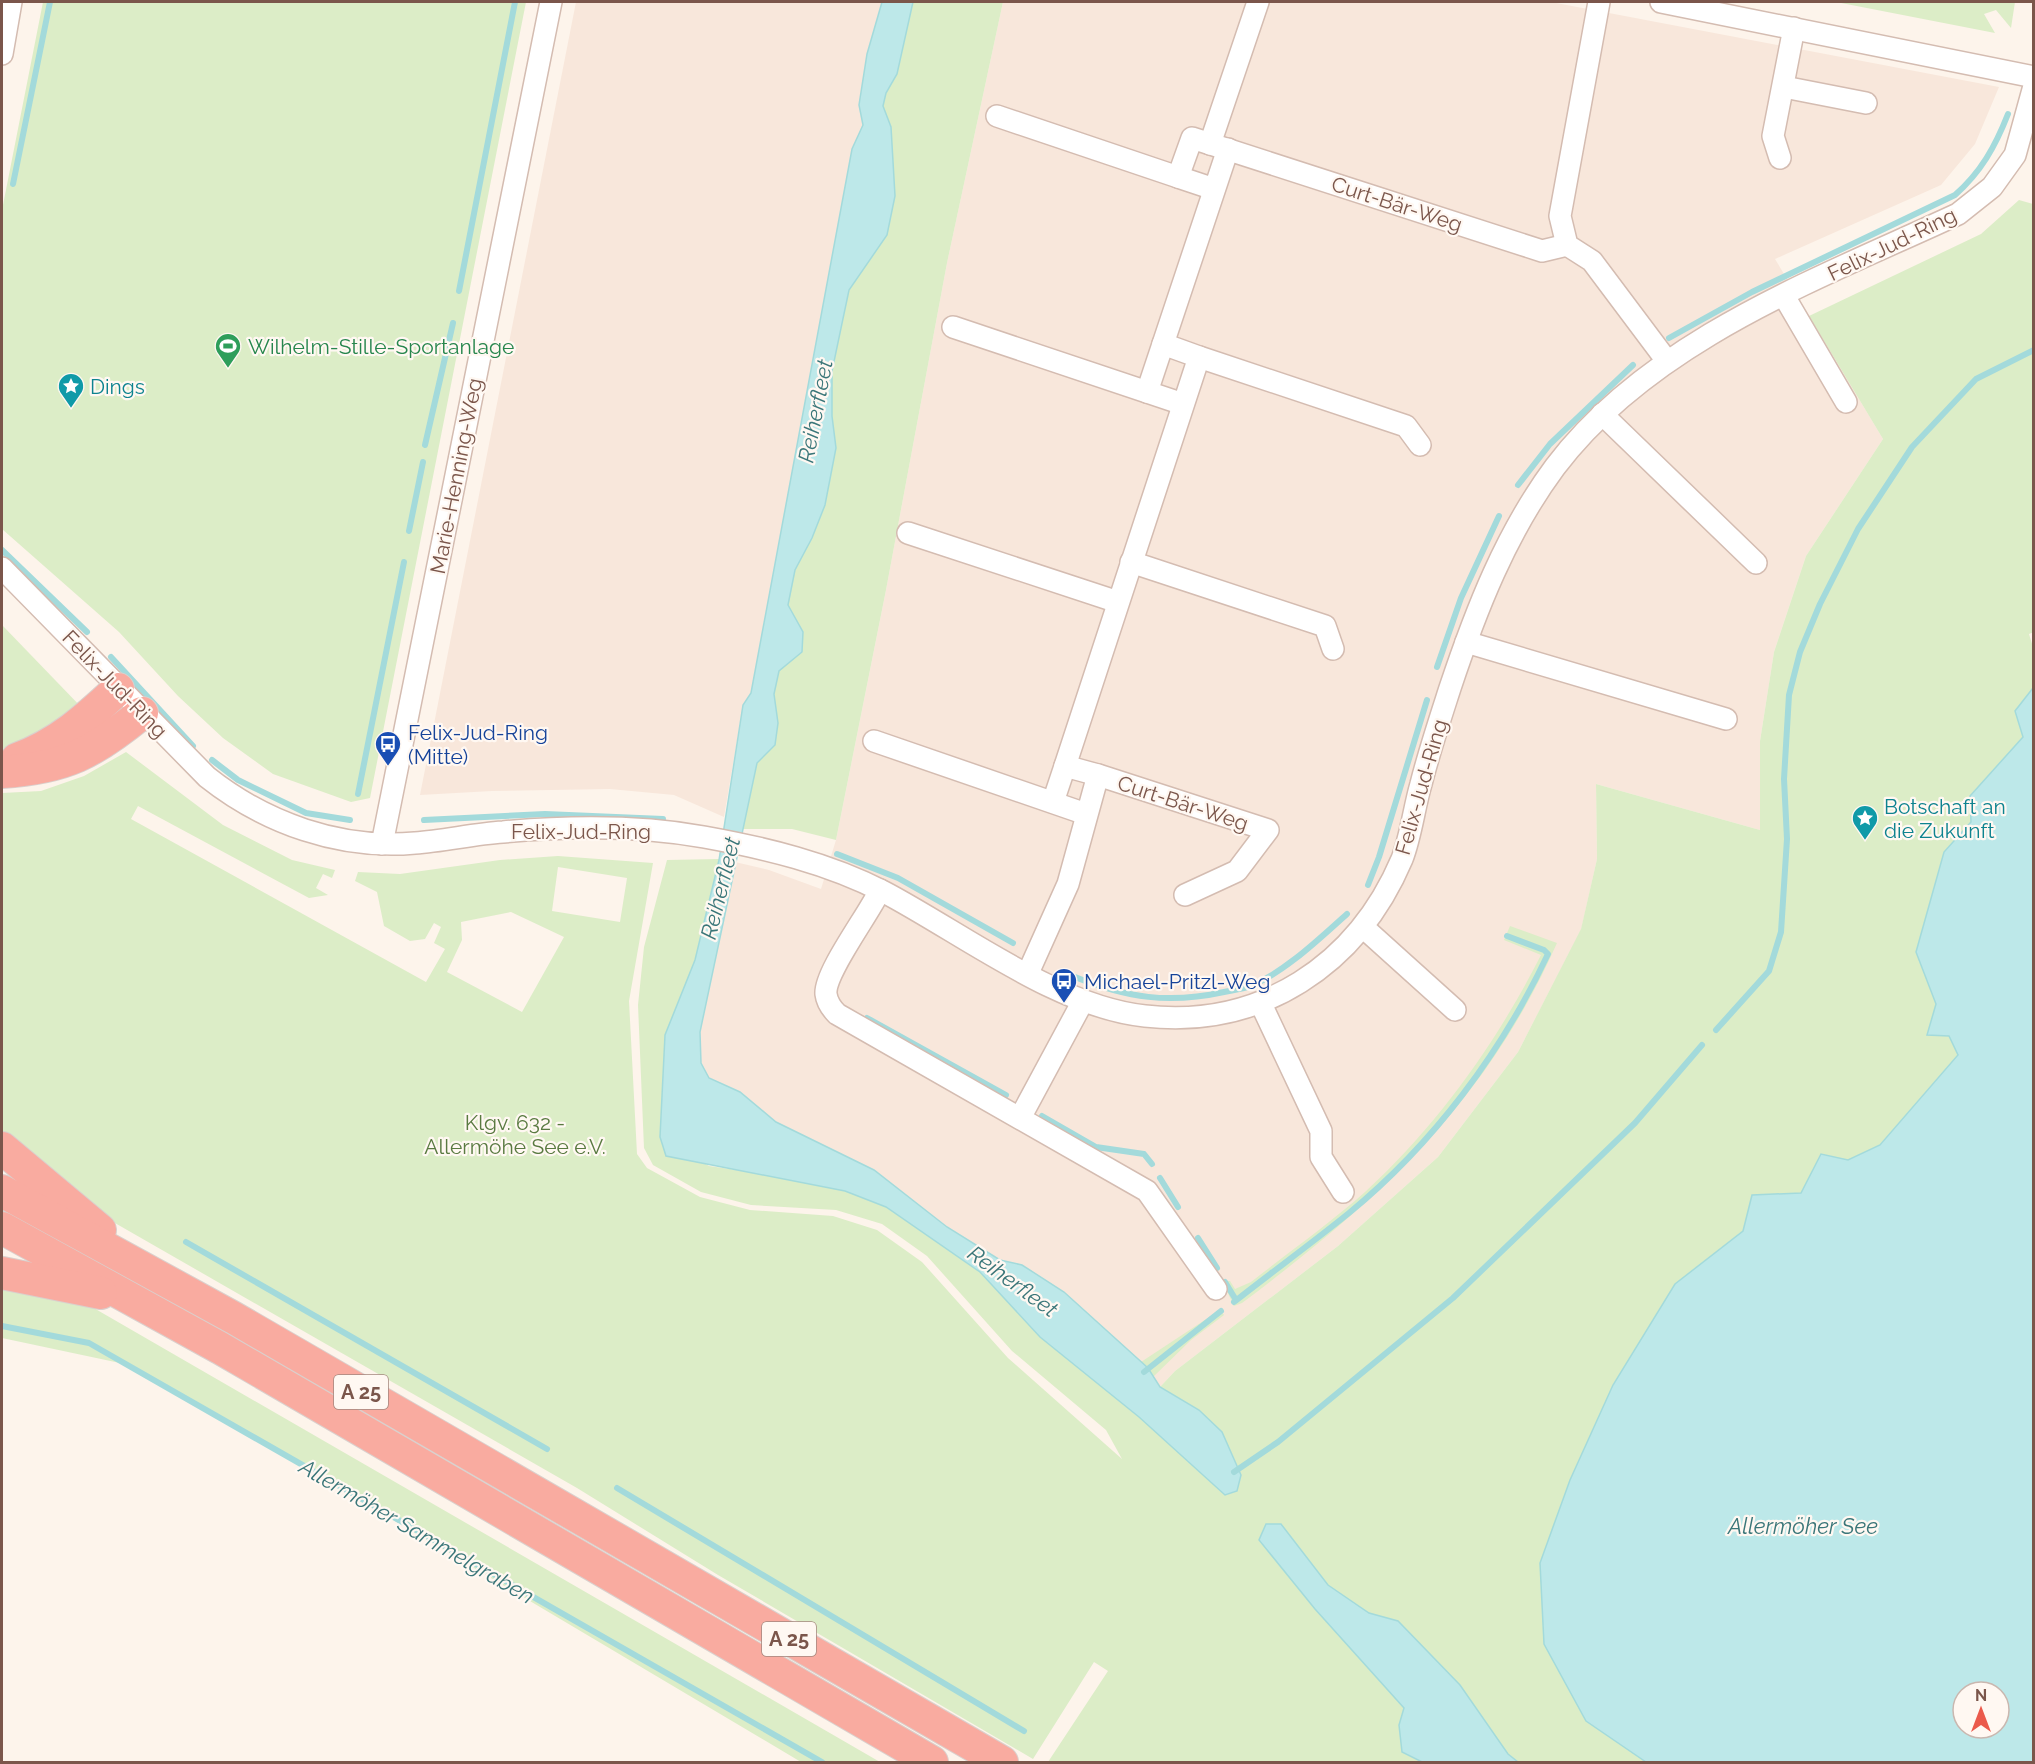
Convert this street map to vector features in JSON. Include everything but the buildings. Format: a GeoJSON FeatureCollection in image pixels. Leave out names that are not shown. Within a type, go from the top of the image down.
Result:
{"type":"FeatureCollection","features":[{"type":"Feature","properties":{"kind":"highway"},"geometry":{"type":"LineString","coordinates":[[2,762],[50,746],[69,733],[118,689]]}},
{"type":"Feature","properties":{"kind":"highway"},"geometry":{"type":"LineString","coordinates":[[2,772],[46,768],[71,761],[91,752],[142,713]]}},
{"type":"Feature","properties":{"kind":"highway"},"geometry":{"type":"LineString","coordinates":[[2,1149],[44,1181],[146,1270]]}},
{"type":"Feature","properties":{"kind":"highway","name":"A 25"},"geometry":{"type":"LineString","coordinates":[[2,1191],[146,1270],[1002,1762]]}},
{"type":"Feature","properties":{"kind":"highway","name":"A 25"},"geometry":{"type":"LineString","coordinates":[[2,1228],[131,1299],[932,1762]]}},
{"type":"Feature","properties":{"kind":"highway"},"geometry":{"type":"LineString","coordinates":[[2,1273],[131,1299]]}},
{"type":"Feature","properties":{"kind":"street"},"geometry":{"type":"LineString","coordinates":[[2,54],[11,2]]}},
{"type":"Feature","properties":{"kind":"street","name":"Marie-Henning-Weg"},"geometry":{"type":"LineString","coordinates":[[382,844],[551,2]]}},
{"type":"Feature","properties":{"kind":"street"},"geometry":{"type":"LineString","coordinates":[[1147,392],[1215,189],[1219,146],[1258,2]]}},
{"type":"Feature","properties":{"kind":"street"},"geometry":{"type":"LineString","coordinates":[[1599,2],[1560,216],[1567,245],[1592,261],[1667,361]]}},
{"type":"Feature","properties":{"kind":"street"},"geometry":{"type":"LineString","coordinates":[[1660,2],[2034,76]]}},
{"type":"Feature","properties":{"kind":"street"},"geometry":{"type":"LineString","coordinates":[[1780,158],[1773,136],[1794,28]]}},
{"type":"Feature","properties":{"kind":"street","name":"Felix-Jud-Ring"},"geometry":{"type":"LineString","coordinates":[[2,568],[191,763],[231,796],[269,815],[323,836],[353,842],[412,844],[494,832],[600,827],[667,831],[702,836],[760,848],[814,863],[880,890],[1028,973],[1083,1001],[1144,1016],[1204,1016],[1261,1004],[1317,972],[1364,928],[1402,858],[1422,778],[1466,642],[1489,580],[1524,514],[1557,464],[1602,414],[1667,361],[1712,332],[1958,214],[1992,188],[2015,155],[2034,86]]}},
{"type":"Feature","properties":{"kind":"street"},"geometry":{"type":"LineString","coordinates":[[1784,87],[1866,103]]}},
{"type":"Feature","properties":{"kind":"street"},"geometry":{"type":"LineString","coordinates":[[997,116],[1215,189]]}},
{"type":"Feature","properties":{"kind":"street","name":"Curt-Bär-Weg"},"geometry":{"type":"LineString","coordinates":[[1178,177],[1192,138],[1542,251],[1567,245]]}},
{"type":"Feature","properties":{"kind":"street"},"geometry":{"type":"LineString","coordinates":[[1784,296],[1846,402]]}},
{"type":"Feature","properties":{"kind":"street"},"geometry":{"type":"LineString","coordinates":[[953,327],[1183,404]]}},
{"type":"Feature","properties":{"kind":"street"},"geometry":{"type":"LineString","coordinates":[[1163,344],[1406,426],[1420,445]]}},
{"type":"Feature","properties":{"kind":"street"},"geometry":{"type":"LineString","coordinates":[[1053,802],[1199,357]]}},
{"type":"Feature","properties":{"kind":"street"},"geometry":{"type":"LineString","coordinates":[[1602,414],[1756,562]]}},
{"type":"Feature","properties":{"kind":"street"},"geometry":{"type":"LineString","coordinates":[[908,533],[1118,602]]}},
{"type":"Feature","properties":{"kind":"street"},"geometry":{"type":"LineString","coordinates":[[1131,562],[1325,626],[1334,649]]}},
{"type":"Feature","properties":{"kind":"street"},"geometry":{"type":"LineString","coordinates":[[1466,642],[1726,719]]}},
{"type":"Feature","properties":{"kind":"street"},"geometry":{"type":"LineString","coordinates":[[874,741],[1086,814]]}},
{"type":"Feature","properties":{"kind":"street","name":"Curt-Bär-Weg"},"geometry":{"type":"LineString","coordinates":[[1065,766],[1268,830],[1237,871],[1185,895]]}},
{"type":"Feature","properties":{"kind":"street","name":"Curt-Bär-Weg"},"geometry":{"type":"LineString","coordinates":[[1028,973],[1068,884],[1098,775]]}},
{"type":"Feature","properties":{"kind":"street"},"geometry":{"type":"LineString","coordinates":[[880,890],[869,914],[829,975],[826,995],[830,1006],[837,1014],[1147,1191],[1216,1289]]}},
{"type":"Feature","properties":{"kind":"street"},"geometry":{"type":"LineString","coordinates":[[1364,928],[1455,1010]]}},
{"type":"Feature","properties":{"kind":"street"},"geometry":{"type":"LineString","coordinates":[[1020,1118],[1083,1001]]}},
{"type":"Feature","properties":{"kind":"street"},"geometry":{"type":"LineString","coordinates":[[1261,1004],[1322,1131],[1321,1157],[1343,1192]]}},
{"type":"Feature","properties":{"kind":"shaded area"},"geometry":{"type":"Polygon","coordinates":[[[576,2],[882,2],[867,54],[859,105],[863,125],[852,149],[751,693],[743,705],[724,817],[674,795],[610,789],[420,795],[576,2]]]}},
{"type":"Feature","properties":{"kind":"shaded area"},"geometry":{"type":"Polygon","coordinates":[[[1003,2],[1551,2],[1999,87],[1975,144],[1941,185],[1775,259],[1883,439],[1806,556],[1774,652],[1760,741],[1760,830],[1596,784],[1597,859],[1581,930],[1518,1052],[1438,1157],[1338,1246],[1175,1371],[1160,1387],[1148,1368],[1022,1265],[1000,1260],[947,1227],[874,1170],[776,1122],[740,1092],[708,1078],[701,1063],[700,1032],[735,862],[769,870],[821,889],[836,840],[886,590],[947,263],[1003,2]]]}},
{"type":"Feature","properties":{"kind":"green space","name":"Wilhelm-Stille-Sportanlage"},"geometry":{"type":"Polygon","coordinates":[[[43,2],[526,2],[370,798],[351,802],[273,774],[223,738],[178,696],[119,632],[2,529],[2,210],[43,2]]]}},
{"type":"Feature","properties":{"kind":"green space"},"geometry":{"type":"Polygon","coordinates":[[[913,2],[1003,2],[947,263],[886,590],[836,840],[792,829],[742,829],[757,763],[775,744],[778,723],[774,694],[779,670],[803,632],[788,605],[795,570],[812,538],[825,505],[836,448],[832,416],[832,371],[849,290],[887,235],[891,127],[883,106],[886,93],[897,74],[913,2]]]}},
{"type":"Feature","properties":{"kind":"green space"},"geometry":{"type":"Polygon","coordinates":[[[1836,2],[2015,2],[2011,28],[1996,10],[1984,14],[1995,33],[1836,2]]]}},
{"type":"Feature","properties":{"kind":"green space","name":"Klgv. 632 - Allermöhe See e.V."},"geometry":{"type":"Polygon","coordinates":[[[2019,200],[2033,204],[2034,632],[2029,634],[2033,647],[2033,688],[2015,711],[2023,737],[1970,796],[1971,822],[1944,852],[1916,952],[1936,1004],[1927,1035],[1949,1036],[1958,1055],[1880,1145],[1848,1160],[1821,1154],[1801,1193],[1753,1195],[1743,1231],[1675,1284],[1613,1385],[1570,1480],[1540,1563],[1586,1721],[1646,1762],[1518,1762],[1508,1754],[1398,1621],[1369,1613],[1328,1585],[1281,1524],[1315,1609],[1404,1708],[1399,1725],[1402,1752],[1422,1762],[1048,1762],[1108,1671],[1094,1662],[1033,1759],[718,1575],[577,1488],[94,1211],[2,1139],[2,793],[41,791],[84,776],[126,752],[223,825],[292,860],[335,870],[332,878],[323,874],[316,888],[328,895],[309,898],[138,806],[131,819],[426,982],[445,949],[434,943],[441,927],[434,923],[425,939],[410,941],[384,926],[377,892],[355,881],[358,872],[400,874],[500,860],[558,856],[653,863],[629,1001],[637,1154],[647,1168],[700,1197],[750,1210],[833,1216],[877,1230],[922,1262],[1008,1358],[1122,1459],[1106,1430],[1012,1351],[927,1256],[882,1224],[836,1210],[751,1205],[701,1192],[653,1165],[644,1148],[638,1005],[644,947],[667,860],[719,859],[695,960],[665,1035],[660,1137],[709,1166],[845,1191],[886,1207],[980,1272],[1040,1337],[1139,1417],[1226,1495],[1237,1491],[1239,1476],[1237,1467],[1218,1430],[1201,1414],[1160,1387],[1175,1371],[1338,1246],[1438,1157],[1518,1052],[1581,929],[1597,859],[1596,784],[1760,830],[1760,741],[1774,652],[1806,556],[1883,439],[1809,316],[1981,234],[2019,200]],[[558,867],[552,911],[620,922],[627,878],[558,867]],[[511,912],[461,922],[462,940],[447,972],[522,1012],[564,937],[511,912]]]}},
{"type":"Feature","properties":{"kind":"green space"},"geometry":{"type":"Polygon","coordinates":[[[2,625],[83,709],[30,743],[2,749],[2,625]]]}},
{"type":"Feature","properties":{"kind":"green space"},"geometry":{"type":"Polygon","coordinates":[[[1510,926],[1557,943],[1529,1000],[1497,1052],[1462,1100],[1383,1186],[1292,1265],[1242,1303],[1234,1306],[1222,1281],[1230,1281],[1235,1289],[1251,1282],[1351,1204],[1417,1139],[1464,1081],[1505,1019],[1541,955],[1504,940],[1510,926]]]}},
{"type":"Feature","properties":{"kind":"green space"},"geometry":{"type":"Polygon","coordinates":[[[2,1255],[880,1762],[801,1762],[134,1366],[2,1338],[2,1255]]]}},
{"type":"Feature","properties":{"kind":"green space"},"geometry":{"type":"Polygon","coordinates":[[[1220,1310],[1224,1315],[1191,1340],[1153,1377],[1141,1362],[1220,1310]]]}},
{"type":"Feature","properties":{"kind":"water","name":"Reiherfleet"},"geometry":{"type":"Polygon","coordinates":[[[882,2],[913,2],[897,74],[886,93],[883,106],[891,127],[895,196],[887,235],[849,290],[832,371],[832,416],[836,448],[825,505],[812,538],[795,570],[788,605],[803,632],[802,652],[779,671],[774,694],[778,723],[775,745],[757,763],[700,1032],[701,1063],[709,1078],[740,1092],[776,1122],[874,1170],[947,1227],[1000,1260],[1022,1265],[1064,1292],[1148,1368],[1160,1387],[1199,1410],[1222,1432],[1241,1475],[1237,1491],[1225,1495],[1139,1417],[1040,1337],[980,1272],[886,1207],[845,1191],[666,1156],[660,1137],[665,1035],[695,960],[719,860],[743,705],[751,693],[852,149],[863,125],[859,105],[867,54],[882,2]]]}},
{"type":"Feature","properties":{"kind":"water","name":"Allermöher See"},"geometry":{"type":"Polygon","coordinates":[[[2033,688],[2033,1762],[1646,1762],[1586,1721],[1544,1644],[1540,1563],[1570,1480],[1613,1385],[1675,1284],[1743,1231],[1752,1195],[1801,1193],[1821,1154],[1848,1160],[1880,1145],[1958,1055],[1949,1036],[1927,1035],[1936,1004],[1916,952],[1944,852],[1971,822],[1970,796],[2023,737],[2015,711],[2033,688]]]}},
{"type":"Feature","properties":{"kind":"water"},"geometry":{"type":"Polygon","coordinates":[[[1266,1524],[1281,1524],[1328,1585],[1369,1613],[1398,1621],[1460,1685],[1508,1754],[1518,1762],[1422,1762],[1402,1752],[1399,1725],[1404,1708],[1315,1609],[1259,1540],[1266,1524]]]}},
{"type":"Feature","properties":{"kind":"waterway"},"geometry":{"type":"LineString","coordinates":[[13,184],[50,2]]}},
{"type":"Feature","properties":{"kind":"waterway"},"geometry":{"type":"LineString","coordinates":[[459,291],[515,2]]}},
{"type":"Feature","properties":{"kind":"waterway"},"geometry":{"type":"LineString","coordinates":[[1669,338],[1752,292],[1955,195],[1986,158],[2008,114]]}},
{"type":"Feature","properties":{"kind":"waterway"},"geometry":{"type":"LineString","coordinates":[[425,445],[453,323]]}},
{"type":"Feature","properties":{"kind":"waterway"},"geometry":{"type":"LineString","coordinates":[[1716,1030],[1769,971],[1781,932],[1787,839],[1784,779],[1789,695],[1800,652],[1820,604],[1858,529],[1912,447],[1976,379],[2034,350]]}},
{"type":"Feature","properties":{"kind":"waterway"},"geometry":{"type":"LineString","coordinates":[[1518,485],[1550,444],[1633,365]]}},
{"type":"Feature","properties":{"kind":"waterway"},"geometry":{"type":"LineString","coordinates":[[409,531],[423,462]]}},
{"type":"Feature","properties":{"kind":"waterway"},"geometry":{"type":"LineString","coordinates":[[1437,667],[1461,598],[1499,516]]}},
{"type":"Feature","properties":{"kind":"waterway"},"geometry":{"type":"LineString","coordinates":[[2,550],[87,632]]}},
{"type":"Feature","properties":{"kind":"waterway"},"geometry":{"type":"LineString","coordinates":[[358,794],[404,562]]}},
{"type":"Feature","properties":{"kind":"waterway"},"geometry":{"type":"LineString","coordinates":[[111,657],[193,746]]}},
{"type":"Feature","properties":{"kind":"waterway"},"geometry":{"type":"LineString","coordinates":[[1368,885],[1379,857],[1427,700]]}},
{"type":"Feature","properties":{"kind":"waterway"},"geometry":{"type":"LineString","coordinates":[[212,760],[238,780],[306,813],[350,820]]}},
{"type":"Feature","properties":{"kind":"waterway"},"geometry":{"type":"LineString","coordinates":[[424,820],[545,814],[663,819]]}},
{"type":"Feature","properties":{"kind":"waterway"},"geometry":{"type":"LineString","coordinates":[[837,854],[898,878],[1013,943]]}},
{"type":"Feature","properties":{"kind":"waterway"},"geometry":{"type":"LineString","coordinates":[[1075,977],[1112,990],[1148,997],[1185,998],[1245,988],[1277,972],[1314,944],[1347,914]]}},
{"type":"Feature","properties":{"kind":"waterway"},"geometry":{"type":"LineString","coordinates":[[1234,1302],[1349,1213],[1380,1186],[1437,1127],[1463,1094],[1509,1026],[1548,954],[1544,950],[1507,936]]}},
{"type":"Feature","properties":{"kind":"waterway"},"geometry":{"type":"LineString","coordinates":[[867,1018],[1006,1095]]}},
{"type":"Feature","properties":{"kind":"waterway"},"geometry":{"type":"LineString","coordinates":[[1234,1472],[1278,1442],[1453,1298],[1635,1123],[1702,1045]]}},
{"type":"Feature","properties":{"kind":"waterway"},"geometry":{"type":"LineString","coordinates":[[1042,1116],[1096,1147],[1144,1154],[1152,1164]]}},
{"type":"Feature","properties":{"kind":"waterway"},"geometry":{"type":"LineString","coordinates":[[1160,1178],[1178,1207]]}},
{"type":"Feature","properties":{"kind":"waterway"},"geometry":{"type":"LineString","coordinates":[[1198,1238],[1217,1268]]}},
{"type":"Feature","properties":{"kind":"waterway"},"geometry":{"type":"LineString","coordinates":[[186,1242],[547,1449]]}},
{"type":"Feature","properties":{"kind":"waterway"},"geometry":{"type":"LineString","coordinates":[[1225,1282],[1236,1300]]}},
{"type":"Feature","properties":{"kind":"waterway"},"geometry":{"type":"LineString","coordinates":[[1144,1372],[1221,1311]]}},
{"type":"Feature","properties":{"kind":"waterway","name":"Allermöher Sammelgraben"},"geometry":{"type":"LineString","coordinates":[[2,1326],[89,1343],[822,1762]]}},
{"type":"Feature","properties":{"kind":"waterway"},"geometry":{"type":"LineString","coordinates":[[617,1488],[1024,1731]]}},
{"type":"Feature","properties":{"kind":"place","name":"Wilhelm-Stille-Sportanlage"},"geometry":{"type":"Point","coordinates":[228,369]}},
{"type":"Feature","properties":{"kind":"place","name":"Dings"},"geometry":{"type":"Point","coordinates":[71,409]}},
{"type":"Feature","properties":{"kind":"place","name":"Felix-Jud-Ring (Mitte)"},"geometry":{"type":"Point","coordinates":[388,767]}},
{"type":"Feature","properties":{"kind":"place","name":"Botschaft an die Zukunft"},"geometry":{"type":"Point","coordinates":[1865,841]}},
{"type":"Feature","properties":{"kind":"place","name":"Michael-Pritzl-Weg"},"geometry":{"type":"Point","coordinates":[1064,1004]}}]}
